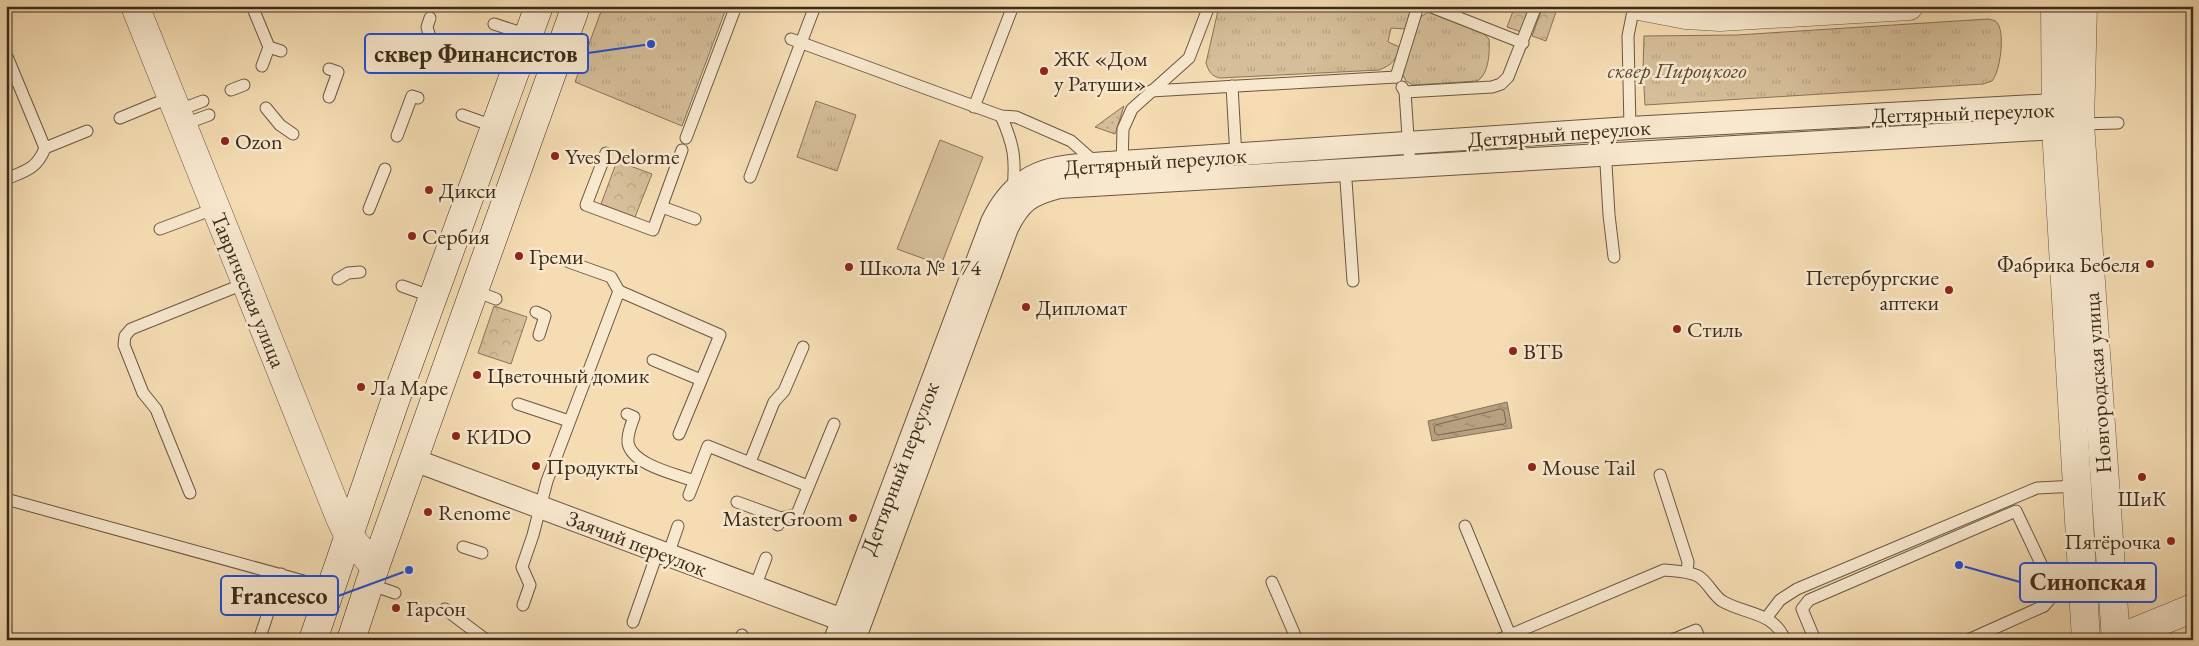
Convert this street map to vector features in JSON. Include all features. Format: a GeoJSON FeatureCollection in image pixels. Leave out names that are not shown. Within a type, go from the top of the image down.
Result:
{"type":"FeatureCollection","features":[{"type":"Feature","properties":{"kind":"street","name":"Таврическая улица"},"geometry":{"type":"LineString","coordinates":[[135,6],[348,535],[372,576]]}},
{"type":"Feature","properties":{"kind":"street"},"geometry":{"type":"LineString","coordinates":[[313,640],[329,588],[539,6]]}},
{"type":"Feature","properties":{"kind":"street"},"geometry":{"type":"LineString","coordinates":[[351,640],[414,460],[485,295],[576,6]]}},
{"type":"Feature","properties":{"kind":"street"},"geometry":{"type":"LineString","coordinates":[[1641,7],[1686,16],[1720,17],[1909,6]]}},
{"type":"Feature","properties":{"kind":"street","name":"Новгородская улица"},"geometry":{"type":"LineString","coordinates":[[2055,6],[2068,118],[2116,640]]}},
{"type":"Feature","properties":{"kind":"street","name":"Новгородская улица"},"geometry":{"type":"LineString","coordinates":[[2083,6],[2068,118],[2077,486],[2086,640]]}},
{"type":"Feature","properties":{"kind":"street","name":"Дегтярный переулок"},"geometry":{"type":"LineString","coordinates":[[1236,166],[1344,148],[1630,128],[2068,118]]}},
{"type":"Feature","properties":{"kind":"street","name":"Дегтярный переулок"},"geometry":{"type":"LineString","coordinates":[[971,300],[1014,213],[1025,201],[1040,192],[1123,173],[1236,166],[1345,170],[1605,154],[2068,118]]}},
{"type":"Feature","properties":{"kind":"street","name":"Дегтярный переулок"},"geometry":{"type":"LineString","coordinates":[[847,631],[971,300],[992,222],[1000,206],[1013,190],[1038,173],[1057,167],[1097,164],[1123,173]]}},
{"type":"Feature","properties":{"kind":"street","name":"Заячий переулок"},"geometry":{"type":"LineString","coordinates":[[414,460],[754,587],[847,631]]}},
{"type":"Feature","properties":{"kind":"street"},"geometry":{"type":"LineString","coordinates":[[2100,640],[2116,640],[2193,608]]}},
{"type":"Feature","properties":{"kind":"lane"},"geometry":{"type":"LineString","coordinates":[[252,6],[268,47],[262,66]]}},
{"type":"Feature","properties":{"kind":"lane"},"geometry":{"type":"LineString","coordinates":[[686,138],[736,6]]}},
{"type":"Feature","properties":{"kind":"lane"},"geometry":{"type":"LineString","coordinates":[[750,177],[796,41],[815,6]]}},
{"type":"Feature","properties":{"kind":"lane"},"geometry":{"type":"LineString","coordinates":[[974,107],[1013,6]]}},
{"type":"Feature","properties":{"kind":"lane"},"geometry":{"type":"LineString","coordinates":[[1123,173],[1122,140],[1127,118],[1132,109],[1151,90],[1189,58],[1208,6]]}},
{"type":"Feature","properties":{"kind":"lane"},"geometry":{"type":"LineString","coordinates":[[1410,166],[1405,92],[1396,77],[1418,6]]}},
{"type":"Feature","properties":{"kind":"lane"},"geometry":{"type":"LineString","coordinates":[[1429,6],[1523,43]]}},
{"type":"Feature","properties":{"kind":"lane"},"geometry":{"type":"LineString","coordinates":[[1405,92],[1492,87],[1501,84],[1508,77],[1536,6]]}},
{"type":"Feature","properties":{"kind":"lane"},"geometry":{"type":"LineString","coordinates":[[1630,128],[1628,36],[1641,7]]}},
{"type":"Feature","properties":{"kind":"lane"},"geometry":{"type":"LineString","coordinates":[[426,55],[431,41],[427,27],[432,12]]}},
{"type":"Feature","properties":{"kind":"lane"},"geometry":{"type":"LineString","coordinates":[[494,24],[528,36]]}},
{"type":"Feature","properties":{"kind":"lane"},"geometry":{"type":"LineString","coordinates":[[796,41],[974,107],[1001,116],[1016,117],[1071,141],[1097,164]]}},
{"type":"Feature","properties":{"kind":"lane"},"geometry":{"type":"LineString","coordinates":[[268,47],[281,51]]}},
{"type":"Feature","properties":{"kind":"lane"},"geometry":{"type":"LineString","coordinates":[[6,54],[44,148],[40,160],[30,169],[6,178]]}},
{"type":"Feature","properties":{"kind":"lane"},"geometry":{"type":"LineString","coordinates":[[329,69],[338,72],[329,97]]}},
{"type":"Feature","properties":{"kind":"lane"},"geometry":{"type":"LineString","coordinates":[[1151,90],[1396,77]]}},
{"type":"Feature","properties":{"kind":"lane"},"geometry":{"type":"LineString","coordinates":[[231,90],[244,85]]}},
{"type":"Feature","properties":{"kind":"lane"},"geometry":{"type":"LineString","coordinates":[[1232,86],[1236,166]]}},
{"type":"Feature","properties":{"kind":"lane"},"geometry":{"type":"LineString","coordinates":[[397,136],[412,96],[418,98]]}},
{"type":"Feature","properties":{"kind":"lane"},"geometry":{"type":"LineString","coordinates":[[120,118],[177,111],[203,101]]}},
{"type":"Feature","properties":{"kind":"lane"},"geometry":{"type":"LineString","coordinates":[[266,108],[280,125],[293,134]]}},
{"type":"Feature","properties":{"kind":"lane"},"geometry":{"type":"LineString","coordinates":[[177,111],[209,115]]}},
{"type":"Feature","properties":{"kind":"lane"},"geometry":{"type":"LineString","coordinates":[[462,115],[496,127]]}},
{"type":"Feature","properties":{"kind":"lane"},"geometry":{"type":"LineString","coordinates":[[1001,116],[1009,134],[1016,163],[1013,190]]}},
{"type":"Feature","properties":{"kind":"lane"},"geometry":{"type":"LineString","coordinates":[[2068,118],[2118,123]]}},
{"type":"Feature","properties":{"kind":"lane"},"geometry":{"type":"LineString","coordinates":[[1604,130],[1614,257]]}},
{"type":"Feature","properties":{"kind":"lane"},"geometry":{"type":"LineString","coordinates":[[44,148],[88,131]]}},
{"type":"Feature","properties":{"kind":"lane"},"geometry":{"type":"LineString","coordinates":[[1344,148],[1352,282]]}},
{"type":"Feature","properties":{"kind":"lane"},"geometry":{"type":"LineString","coordinates":[[606,153],[586,205],[653,230],[682,150]]}},
{"type":"Feature","properties":{"kind":"lane"},"geometry":{"type":"LineString","coordinates":[[369,209],[385,169]]}},
{"type":"Feature","properties":{"kind":"lane"},"geometry":{"type":"LineString","coordinates":[[662,207],[695,219]]}},
{"type":"Feature","properties":{"kind":"lane"},"geometry":{"type":"LineString","coordinates":[[160,229],[216,208]]}},
{"type":"Feature","properties":{"kind":"lane"},"geometry":{"type":"LineString","coordinates":[[569,262],[611,277],[619,291],[720,335],[679,434]]}},
{"type":"Feature","properties":{"kind":"lane"},"geometry":{"type":"LineString","coordinates":[[338,279],[348,274],[360,272]]}},
{"type":"Feature","properties":{"kind":"lane"},"geometry":{"type":"LineString","coordinates":[[190,493],[156,409],[143,393],[124,345],[124,336],[131,329],[246,283]]}},
{"type":"Feature","properties":{"kind":"lane"},"geometry":{"type":"LineString","coordinates":[[402,286],[434,297]]}},
{"type":"Feature","properties":{"kind":"lane"},"geometry":{"type":"LineString","coordinates":[[523,606],[530,585],[517,566],[541,507],[547,481],[569,421],[582,396],[604,341],[619,291]]}},
{"type":"Feature","properties":{"kind":"lane"},"geometry":{"type":"LineString","coordinates":[[536,312],[545,316],[539,335]]}},
{"type":"Feature","properties":{"kind":"lane"},"geometry":{"type":"LineString","coordinates":[[750,462],[774,402],[784,392],[802,347]]}},
{"type":"Feature","properties":{"kind":"lane"},"geometry":{"type":"LineString","coordinates":[[653,360],[702,380]]}},
{"type":"Feature","properties":{"kind":"lane"},"geometry":{"type":"LineString","coordinates":[[518,404],[569,421]]}},
{"type":"Feature","properties":{"kind":"lane"},"geometry":{"type":"LineString","coordinates":[[627,414],[634,417],[628,432],[628,443],[632,453],[640,461],[694,481]]}},
{"type":"Feature","properties":{"kind":"lane"},"geometry":{"type":"LineString","coordinates":[[736,502],[779,522],[797,514],[834,424]]}},
{"type":"Feature","properties":{"kind":"lane"},"geometry":{"type":"LineString","coordinates":[[689,495],[708,446],[808,486]]}},
{"type":"Feature","properties":{"kind":"lane"},"geometry":{"type":"LineString","coordinates":[[1660,476],[1688,562],[1687,572]]}},
{"type":"Feature","properties":{"kind":"lane"},"geometry":{"type":"LineString","coordinates":[[1767,617],[1780,600],[1797,589],[2038,488],[2077,486]]}},
{"type":"Feature","properties":{"kind":"lane"},"geometry":{"type":"LineString","coordinates":[[6,499],[329,588]]}},
{"type":"Feature","properties":{"kind":"lane"},"geometry":{"type":"LineString","coordinates":[[1815,640],[1802,609],[1809,600],[2016,511],[2056,593],[2044,606],[1968,640]]}},
{"type":"Feature","properties":{"kind":"lane"},"geometry":{"type":"LineString","coordinates":[[633,622],[663,553],[678,526]]}},
{"type":"Feature","properties":{"kind":"lane"},"geometry":{"type":"LineString","coordinates":[[1465,526],[1510,635]]}},
{"type":"Feature","properties":{"kind":"lane"},"geometry":{"type":"LineString","coordinates":[[463,547],[482,553]]}},
{"type":"Feature","properties":{"kind":"lane"},"geometry":{"type":"LineString","coordinates":[[754,587],[766,558]]}},
{"type":"Feature","properties":{"kind":"lane"},"geometry":{"type":"LineString","coordinates":[[1498,640],[1664,570],[1687,572],[1700,577],[1720,600],[1742,610],[1767,617],[1785,640]]}},
{"type":"Feature","properties":{"kind":"lane"},"geometry":{"type":"LineString","coordinates":[[259,640],[280,574]]}},
{"type":"Feature","properties":{"kind":"lane"},"geometry":{"type":"LineString","coordinates":[[372,576],[395,593]]}},
{"type":"Feature","properties":{"kind":"lane"},"geometry":{"type":"LineString","coordinates":[[1272,582],[1297,640]]}},
{"type":"Feature","properties":{"kind":"lane"},"geometry":{"type":"LineString","coordinates":[[445,610],[486,640]]}},
{"type":"Feature","properties":{"kind":"lane"},"geometry":{"type":"LineString","coordinates":[[1672,640],[1696,630],[1700,640]]}},
{"type":"Feature","properties":{"kind":"green space"},"geometry":{"type":"Polygon","coordinates":[[[603,6],[727,6],[682,126],[575,82],[603,6]]]}},
{"type":"Feature","properties":{"kind":"green space"},"geometry":{"type":"Polygon","coordinates":[[[1219,6],[1409,6],[1410,12],[1405,29],[1391,28],[1388,42],[1400,47],[1393,62],[1379,70],[1220,78],[1211,73],[1206,63],[1219,6]]]}},
{"type":"Feature","properties":{"kind":"green space"},"geometry":{"type":"Polygon","coordinates":[[[1515,6],[1530,6],[1521,32],[1507,27],[1515,6]]]}},
{"type":"Feature","properties":{"kind":"green space"},"geometry":{"type":"Polygon","coordinates":[[[1543,6],[1558,6],[1546,41],[1532,36],[1543,6]]]}},
{"type":"Feature","properties":{"kind":"green space"},"geometry":{"type":"Polygon","coordinates":[[[1428,12],[1484,34],[1489,39],[1489,56],[1481,78],[1477,81],[1413,85],[1406,81],[1403,75],[1404,66],[1419,18],[1428,12]]]}},
{"type":"Feature","properties":{"kind":"green space","name":"сквер Пироцкого"},"geometry":{"type":"Polygon","coordinates":[[[1994,20],[2000,29],[2001,53],[1995,76],[1992,81],[1983,84],[1645,105],[1643,71],[1644,36],[1737,35],[1994,20]]]}},
{"type":"Feature","properties":{"kind":"green space"},"geometry":{"type":"Polygon","coordinates":[[[816,101],[856,115],[837,171],[797,157],[816,101]]]}},
{"type":"Feature","properties":{"kind":"green space"},"geometry":{"type":"Polygon","coordinates":[[[1124,106],[1115,134],[1095,127],[1124,106]]]}},
{"type":"Feature","properties":{"kind":"green space"},"geometry":{"type":"Polygon","coordinates":[[[940,140],[983,157],[941,265],[897,249],[940,140]]]}},
{"type":"Feature","properties":{"kind":"green space"},"geometry":{"type":"Polygon","coordinates":[[[617,161],[652,174],[635,217],[601,204],[617,161]]]}},
{"type":"Feature","properties":{"kind":"green space"},"geometry":{"type":"Polygon","coordinates":[[[494,306],[527,317],[511,364],[478,353],[494,306]]]}},
{"type":"Feature","properties":{"kind":"water"},"geometry":{"type":"Polygon","coordinates":[[[1507,402],[1512,428],[1432,441],[1428,421],[1507,402]]]}},
{"type":"Feature","properties":{"kind":"place","name":"сквер Финансистов"},"geometry":{"type":"Point","coordinates":[651,44]}},
{"type":"Feature","properties":{"kind":"place","name":"ЖК «Дом у Ратуши»"},"geometry":{"type":"Point","coordinates":[1044,71]}},
{"type":"Feature","properties":{"kind":"place","name":"Ozon"},"geometry":{"type":"Point","coordinates":[225,141]}},
{"type":"Feature","properties":{"kind":"place","name":"Yves Delorme"},"geometry":{"type":"Point","coordinates":[555,156]}},
{"type":"Feature","properties":{"kind":"place","name":"Дикси"},"geometry":{"type":"Point","coordinates":[429,190]}},
{"type":"Feature","properties":{"kind":"place","name":"Сербия"},"geometry":{"type":"Point","coordinates":[412,236]}},
{"type":"Feature","properties":{"kind":"place","name":"Греми"},"geometry":{"type":"Point","coordinates":[519,256]}},
{"type":"Feature","properties":{"kind":"place","name":"Фабрика Бебеля"},"geometry":{"type":"Point","coordinates":[2150,264]}},
{"type":"Feature","properties":{"kind":"place","name":"Школа № 174"},"geometry":{"type":"Point","coordinates":[849,267]}},
{"type":"Feature","properties":{"kind":"place","name":"Петербургские аптеки"},"geometry":{"type":"Point","coordinates":[1949,290]}},
{"type":"Feature","properties":{"kind":"place","name":"Дипломат"},"geometry":{"type":"Point","coordinates":[1026,307]}},
{"type":"Feature","properties":{"kind":"place","name":"Стиль"},"geometry":{"type":"Point","coordinates":[1677,329]}},
{"type":"Feature","properties":{"kind":"place","name":"ВТБ"},"geometry":{"type":"Point","coordinates":[1513,351]}},
{"type":"Feature","properties":{"kind":"place","name":"Цветочный домик"},"geometry":{"type":"Point","coordinates":[477,375]}},
{"type":"Feature","properties":{"kind":"place","name":"Ла Маре"},"geometry":{"type":"Point","coordinates":[361,387]}},
{"type":"Feature","properties":{"kind":"place","name":"КИDO"},"geometry":{"type":"Point","coordinates":[456,436]}},
{"type":"Feature","properties":{"kind":"place","name":"Продукты"},"geometry":{"type":"Point","coordinates":[536,466]}},
{"type":"Feature","properties":{"kind":"place","name":"Mouse Tail"},"geometry":{"type":"Point","coordinates":[1532,467]}},
{"type":"Feature","properties":{"kind":"place","name":"ШиК"},"geometry":{"type":"Point","coordinates":[2142,477]}},
{"type":"Feature","properties":{"kind":"place","name":"Renome"},"geometry":{"type":"Point","coordinates":[428,512]}},
{"type":"Feature","properties":{"kind":"place","name":"MasterGroom"},"geometry":{"type":"Point","coordinates":[853,518]}},
{"type":"Feature","properties":{"kind":"place","name":"Пятёрочка"},"geometry":{"type":"Point","coordinates":[2171,541]}},
{"type":"Feature","properties":{"kind":"place","name":"Синопская"},"geometry":{"type":"Point","coordinates":[1959,565]}},
{"type":"Feature","properties":{"kind":"place","name":"Francesco"},"geometry":{"type":"Point","coordinates":[409,570]}},
{"type":"Feature","properties":{"kind":"place","name":"Гарсон"},"geometry":{"type":"Point","coordinates":[396,608]}}]}
